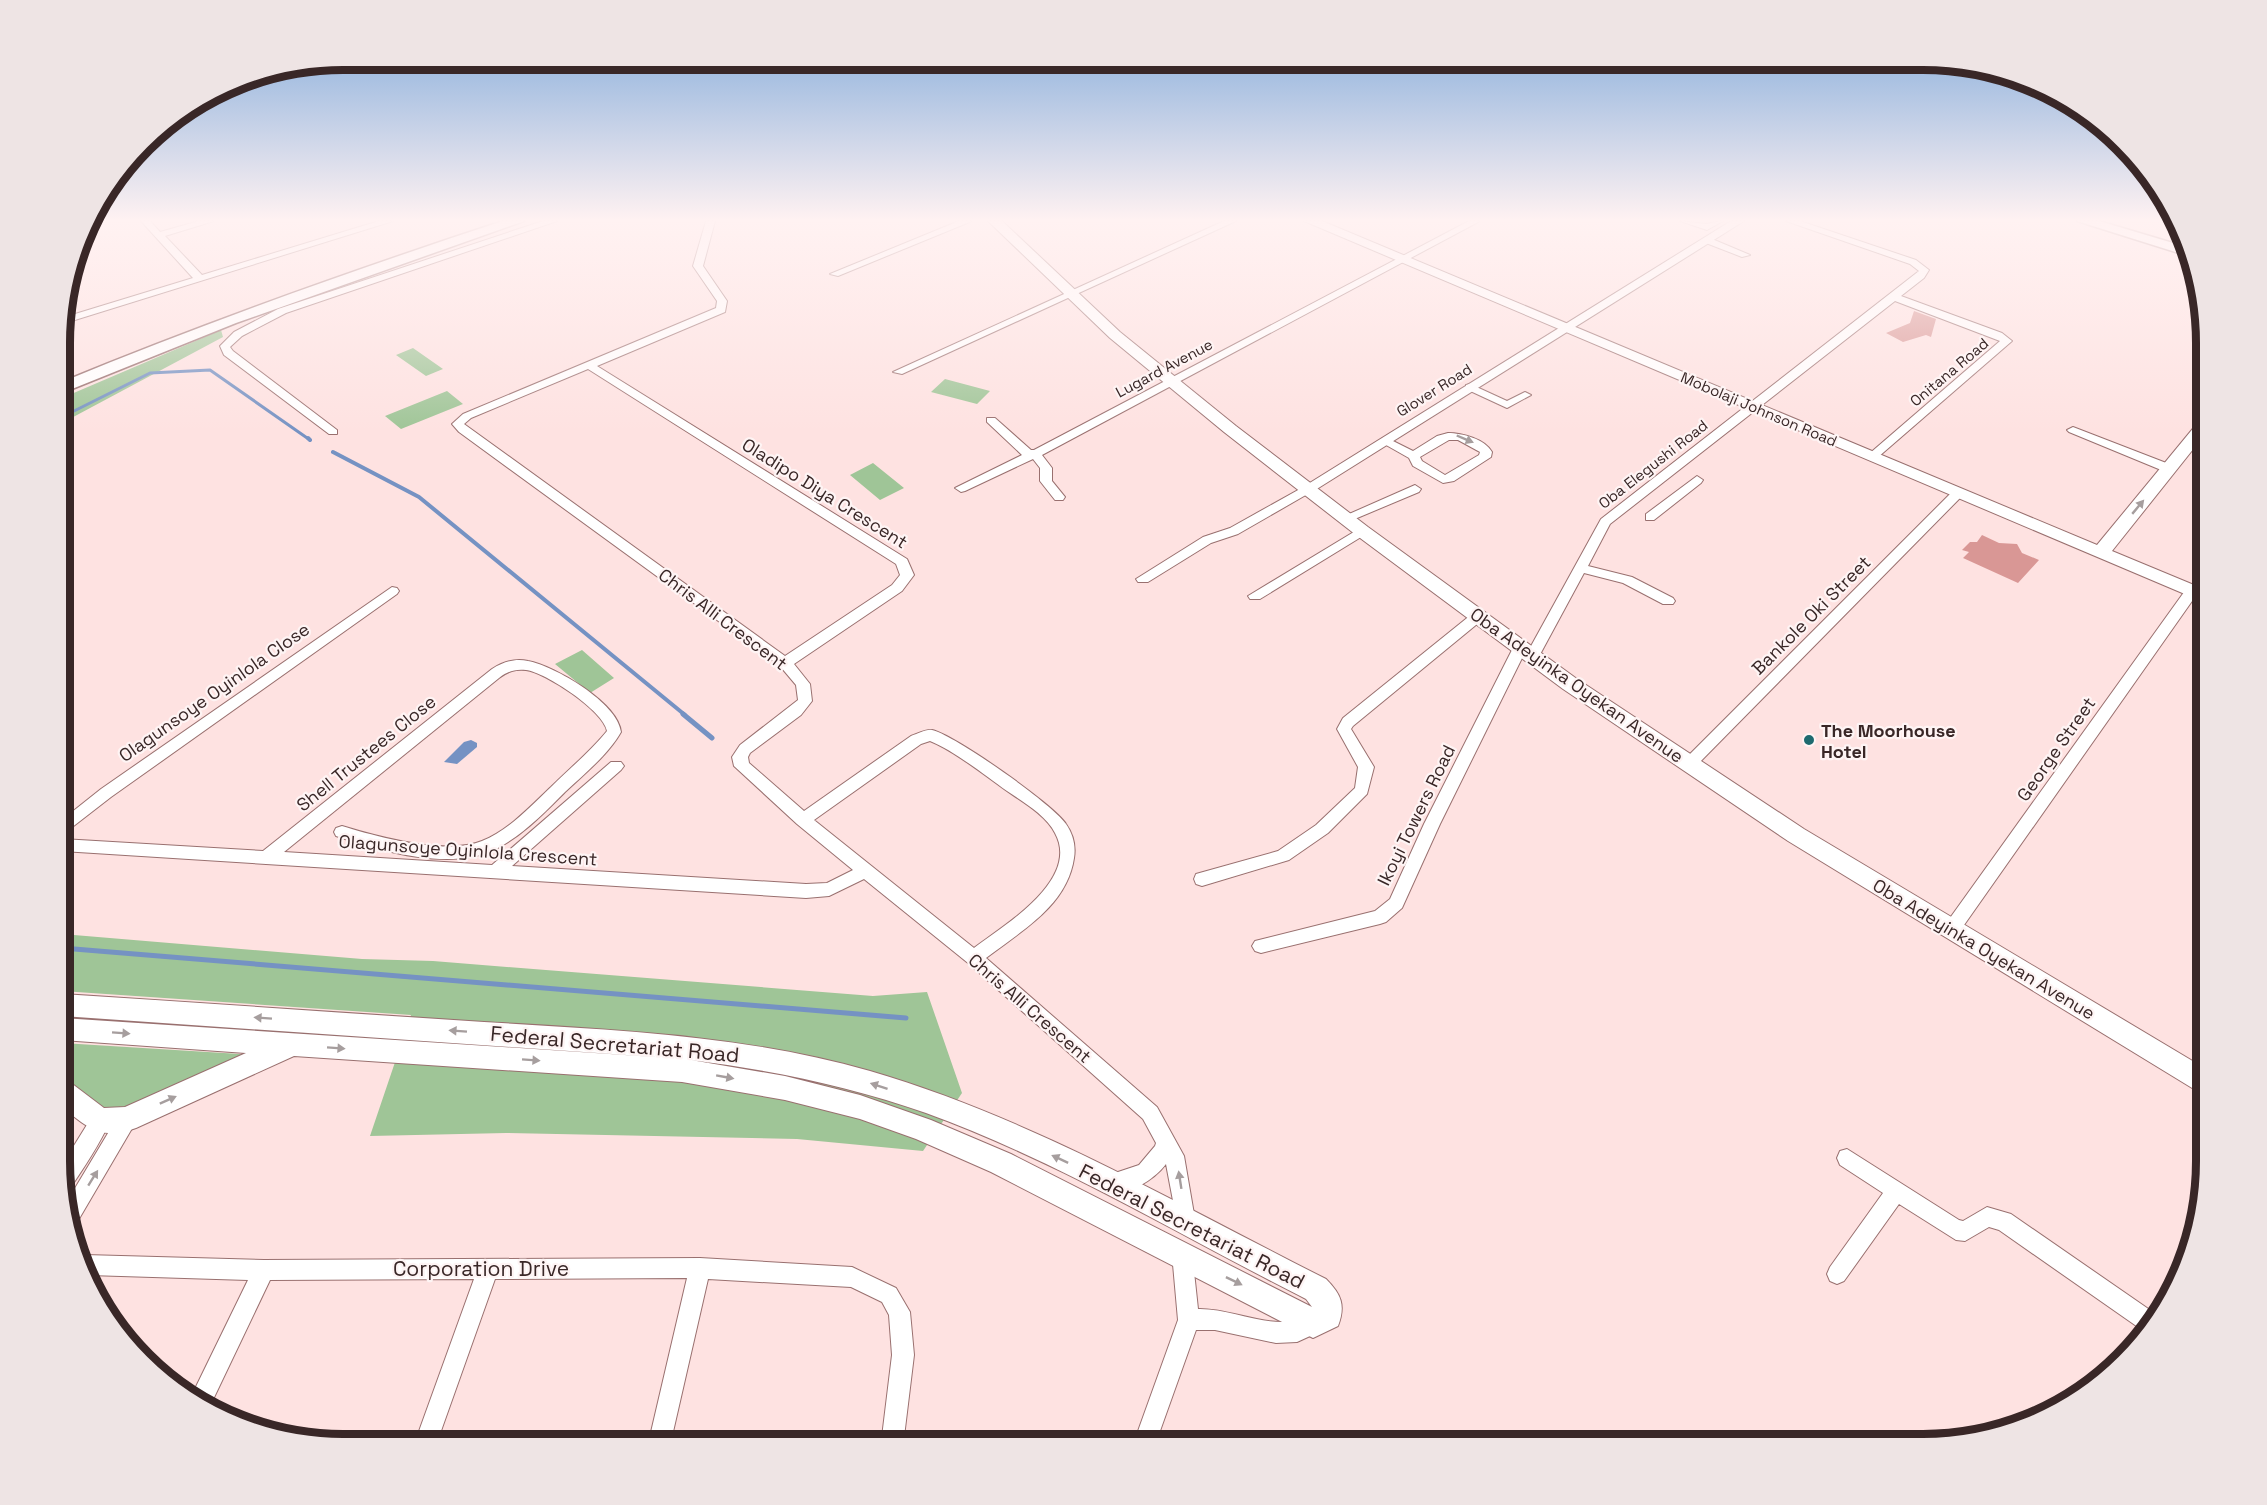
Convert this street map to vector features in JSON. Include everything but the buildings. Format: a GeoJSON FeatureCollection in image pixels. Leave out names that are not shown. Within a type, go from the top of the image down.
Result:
{"type":"FeatureCollection","features":[{"type":"Feature","properties":{"kind":"main road"},"geometry":{"type":"LineString","coordinates":[[70,377],[229,312],[290,291]]}},
{"type":"Feature","properties":{"kind":"main road"},"geometry":{"type":"LineString","coordinates":[[70,385],[204,329],[307,291]]}},
{"type":"Feature","properties":{"kind":"main road","name":"Mobolaji Johnson Road"},"geometry":{"type":"LineString","coordinates":[[1479,291],[2196,593]]}},
{"type":"Feature","properties":{"kind":"main road","name":"Oba Adeyinka Oyekan Avenue"},"geometry":{"type":"LineString","coordinates":[[1068,293],[1307,489],[1526,652],[1796,835],[2196,1077]]}},
{"type":"Feature","properties":{"kind":"main road"},"geometry":{"type":"LineString","coordinates":[[2101,552],[2196,436]]}},
{"type":"Feature","properties":{"kind":"main road","name":"Federal Secretariat Road"},"geometry":{"type":"LineString","coordinates":[[70,1006],[722,1050],[801,1065],[871,1083],[937,1105],[1113,1183],[1316,1289],[1328,1302],[1327,1315],[1313,1323],[1182,1253],[1001,1163],[922,1129],[861,1107],[784,1088],[682,1070],[70,1030]]}},
{"type":"Feature","properties":{"kind":"main road"},"geometry":{"type":"LineString","coordinates":[[70,1097],[100,1120],[127,1119],[290,1045]]}},
{"type":"Feature","properties":{"kind":"street"},"geometry":{"type":"LineString","coordinates":[[72,318],[160,291]]}},
{"type":"Feature","properties":{"kind":"street"},"geometry":{"type":"LineString","coordinates":[[333,432],[228,353],[225,346],[238,334],[282,311],[342,291]]}},
{"type":"Feature","properties":{"kind":"street","name":"Chris Alli Crescent"},"geometry":{"type":"LineString","coordinates":[[715,291],[722,301],[721,310],[467,417],[458,424],[463,430],[785,663],[803,684],[806,701],[796,711],[750,744],[740,757],[742,766],[803,820],[974,958],[1150,1113],[1178,1168],[1185,1220]]}},
{"type":"Feature","properties":{"kind":"street"},"geometry":{"type":"LineString","coordinates":[[898,372],[1072,291]]}},
{"type":"Feature","properties":{"kind":"street","name":"Lugard Avenue"},"geometry":{"type":"LineString","coordinates":[[961,488],[1031,454],[1343,291]]}},
{"type":"Feature","properties":{"kind":"street","name":"Glover Road"},"geometry":{"type":"LineString","coordinates":[[1143,579],[1207,540],[1234,531],[1307,489],[1627,291]]}},
{"type":"Feature","properties":{"kind":"street","name":"Oba Elegushi Road"},"geometry":{"type":"LineString","coordinates":[[1526,652],[1605,522],[1901,291]]}},
{"type":"Feature","properties":{"kind":"street","name":"Onitana Road"},"geometry":{"type":"LineString","coordinates":[[1873,456],[2007,341],[1998,335],[1894,297]]}},
{"type":"Feature","properties":{"kind":"street","name":"Oladipo Diya Crescent"},"geometry":{"type":"LineString","coordinates":[[589,365],[902,562],[907,575],[897,588],[785,663]]}},
{"type":"Feature","properties":{"kind":"street"},"geometry":{"type":"LineString","coordinates":[[1470,387],[1507,405],[1525,395]]}},
{"type":"Feature","properties":{"kind":"street"},"geometry":{"type":"LineString","coordinates":[[991,420],[1046,468],[1046,481],[1059,497]]}},
{"type":"Feature","properties":{"kind":"street"},"geometry":{"type":"LineString","coordinates":[[2073,430],[2170,469]]}},
{"type":"Feature","properties":{"kind":"street"},"geometry":{"type":"LineString","coordinates":[[1385,441],[1413,456],[1425,469],[1443,478],[1450,478],[1485,457],[1486,452],[1484,448],[1458,435],[1449,435],[1413,456]]}},
{"type":"Feature","properties":{"kind":"street"},"geometry":{"type":"LineString","coordinates":[[1650,517],[1696,480]]}},
{"type":"Feature","properties":{"kind":"street"},"geometry":{"type":"LineString","coordinates":[[1649,486],[1674,498]]}},
{"type":"Feature","properties":{"kind":"street"},"geometry":{"type":"LineString","coordinates":[[1346,518],[1415,489]]}},
{"type":"Feature","properties":{"kind":"street","name":"Bankole Oki Street"},"geometry":{"type":"LineString","coordinates":[[1690,763],[1958,493]]}},
{"type":"Feature","properties":{"kind":"street"},"geometry":{"type":"LineString","coordinates":[[1255,596],[1362,531]]}},
{"type":"Feature","properties":{"kind":"street"},"geometry":{"type":"LineString","coordinates":[[1579,568],[1636,584],[1668,601]]}},
{"type":"Feature","properties":{"kind":"street","name":"Olagunsoye Oyinlola Close"},"geometry":{"type":"LineString","coordinates":[[70,823],[106,793],[392,591]]}},
{"type":"Feature","properties":{"kind":"street","name":"George Street"},"geometry":{"type":"LineString","coordinates":[[1951,930],[2196,598]]}},
{"type":"Feature","properties":{"kind":"street"},"geometry":{"type":"LineString","coordinates":[[1202,879],[1283,856],[1322,828],[1362,790],[1366,767],[1344,729],[1348,722],[1477,617]]}},
{"type":"Feature","properties":{"kind":"street","name":"Ikoyi Towers Road"},"geometry":{"type":"LineString","coordinates":[[1261,946],[1380,917],[1396,903],[1432,824],[1526,652]]}},
{"type":"Feature","properties":{"kind":"street","name":"Shell Trustees Close"},"geometry":{"type":"LineString","coordinates":[[267,857],[489,679],[510,665],[518,664],[545,672],[572,685],[613,724],[614,732],[516,827],[485,847],[469,851],[393,846],[342,832]]}},
{"type":"Feature","properties":{"kind":"street"},"geometry":{"type":"LineString","coordinates":[[803,820],[916,740],[930,735],[939,738],[1034,804],[1061,827],[1068,842],[1066,859],[1058,881],[1044,903],[974,958]]}},
{"type":"Feature","properties":{"kind":"street"},"geometry":{"type":"LineString","coordinates":[[495,872],[616,766]]}},
{"type":"Feature","properties":{"kind":"street","name":"Olagunsoye Oyinlola Crescent"},"geometry":{"type":"LineString","coordinates":[[70,845],[806,891],[829,889],[867,870]]}},
{"type":"Feature","properties":{"kind":"street"},"geometry":{"type":"LineString","coordinates":[[75,1207],[127,1119]]}},
{"type":"Feature","properties":{"kind":"street"},"geometry":{"type":"LineString","coordinates":[[70,1170],[87,1146],[100,1120]]}},
{"type":"Feature","properties":{"kind":"street"},"geometry":{"type":"LineString","coordinates":[[1113,1183],[1135,1179],[1150,1171],[1166,1143]]}},
{"type":"Feature","properties":{"kind":"street"},"geometry":{"type":"LineString","coordinates":[[1847,1158],[1956,1230],[1965,1232],[1987,1217],[2004,1221],[2146,1320]]}},
{"type":"Feature","properties":{"kind":"street"},"geometry":{"type":"LineString","coordinates":[[1837,1274],[1897,1191]]}},
{"type":"Feature","properties":{"kind":"street"},"geometry":{"type":"LineString","coordinates":[[1148,1434],[1189,1320],[1182,1253]]}},
{"type":"Feature","properties":{"kind":"street","name":"Corporation Drive"},"geometry":{"type":"LineString","coordinates":[[91,1265],[264,1270],[700,1268],[852,1277],[875,1286],[889,1295],[899,1312],[903,1355],[893,1434]]}},
{"type":"Feature","properties":{"kind":"street"},"geometry":{"type":"LineString","coordinates":[[428,1434],[489,1268]]}},
{"type":"Feature","properties":{"kind":"street"},"geometry":{"type":"LineString","coordinates":[[662,1434],[700,1268]]}},
{"type":"Feature","properties":{"kind":"street"},"geometry":{"type":"LineString","coordinates":[[203,1396],[264,1270]]}},
{"type":"Feature","properties":{"kind":"street"},"geometry":{"type":"LineString","coordinates":[[1189,1320],[1215,1320],[1276,1332],[1297,1331],[1313,1323]]}},
{"type":"Feature","properties":{"kind":"green space"},"geometry":{"type":"Polygon","coordinates":[[[221,330],[223,337],[70,419],[70,395],[221,330]]]}},
{"type":"Feature","properties":{"kind":"green space"},"geometry":{"type":"Polygon","coordinates":[[[413,348],[443,369],[426,376],[396,355],[413,348]]]}},
{"type":"Feature","properties":{"kind":"green space"},"geometry":{"type":"Polygon","coordinates":[[[945,379],[990,391],[977,404],[931,392],[945,379]]]}},
{"type":"Feature","properties":{"kind":"green space"},"geometry":{"type":"Polygon","coordinates":[[[447,391],[463,404],[401,429],[385,416],[447,391]]]}},
{"type":"Feature","properties":{"kind":"green space"},"geometry":{"type":"Polygon","coordinates":[[[873,463],[904,488],[880,500],[850,475],[873,463]]]}},
{"type":"Feature","properties":{"kind":"green space"},"geometry":{"type":"Polygon","coordinates":[[[582,650],[614,678],[590,693],[555,664],[582,650]]]}},
{"type":"Feature","properties":{"kind":"green space"},"geometry":{"type":"Polygon","coordinates":[[[70,935],[362,959],[433,961],[873,996],[927,992],[962,1093],[923,1151],[797,1139],[506,1133],[370,1136],[411,1015],[70,992],[70,935]]]}},
{"type":"Feature","properties":{"kind":"green space"},"geometry":{"type":"Polygon","coordinates":[[[70,1043],[257,1055],[140,1113],[70,1108],[70,1043]]]}},
{"type":"Feature","properties":{"kind":"water"},"geometry":{"type":"Polygon","coordinates":[[[471,740],[477,743],[477,747],[457,764],[444,762],[464,742],[471,740]]]}},
{"type":"Feature","properties":{"kind":"waterway"},"geometry":{"type":"LineString","coordinates":[[70,413],[150,373],[210,370],[310,440],[308,438]]}},
{"type":"Feature","properties":{"kind":"waterway"},"geometry":{"type":"LineString","coordinates":[[333,452],[419,497],[685,715]]}},
{"type":"Feature","properties":{"kind":"waterway"},"geometry":{"type":"LineString","coordinates":[[683,714],[712,738]]}},
{"type":"Feature","properties":{"kind":"waterway"},"geometry":{"type":"LineString","coordinates":[[70,949],[906,1018]]}},
{"type":"Feature","properties":{"kind":"place","name":"The Moorhouse Hotel"},"geometry":{"type":"Point","coordinates":[1809,740]}}]}
